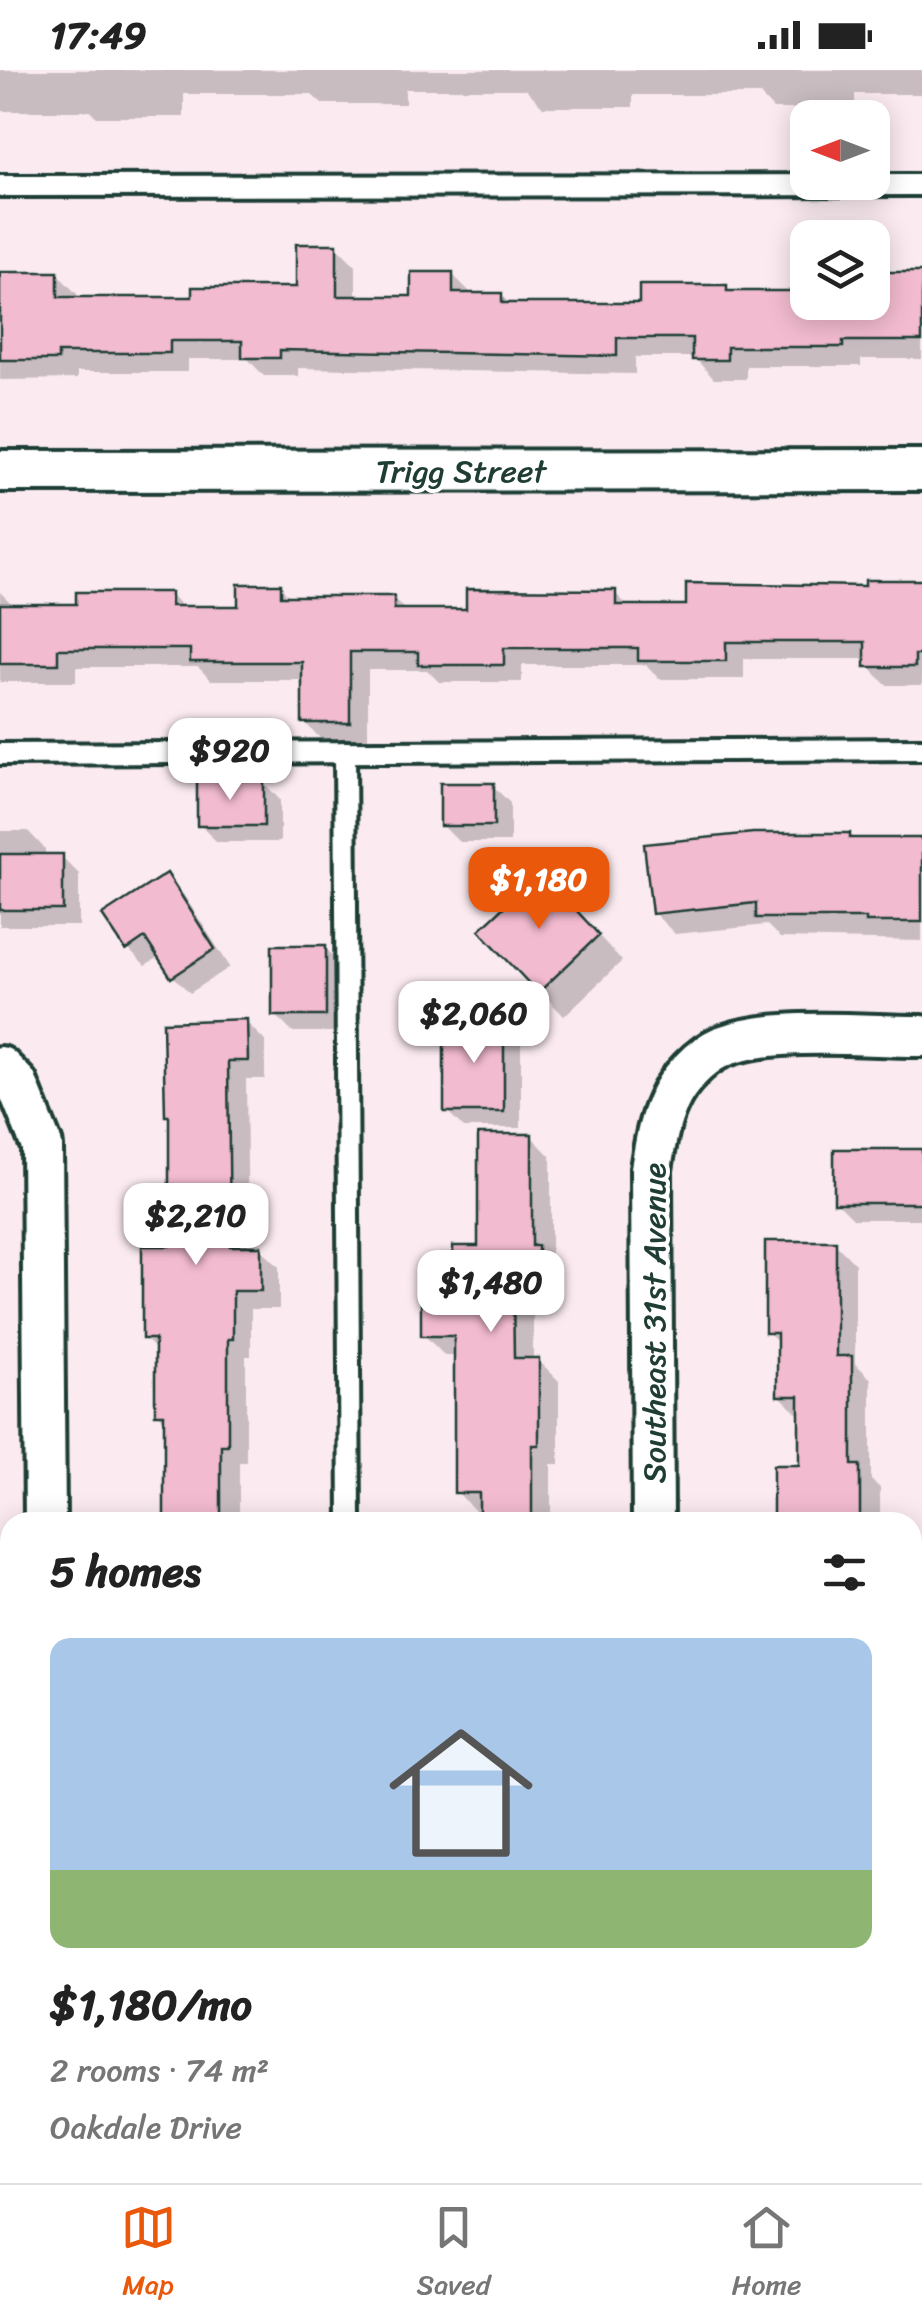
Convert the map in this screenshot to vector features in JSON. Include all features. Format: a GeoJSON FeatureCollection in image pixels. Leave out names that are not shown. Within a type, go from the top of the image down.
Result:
{"type":"FeatureCollection","features":[{"type":"Feature","properties":{"kind":"street","name":"Trigg Street"},"geometry":{"type":"LineString","coordinates":[[0,471],[922,470]]}},
{"type":"Feature","properties":{"kind":"street","name":"Southeast 31st Avenue"},"geometry":{"type":"LineString","coordinates":[[653,1512],[651,1170],[657,1132],[669,1098],[688,1071],[718,1048],[765,1036],[922,1036]]}},
{"type":"Feature","properties":{"kind":"street"},"geometry":{"type":"LineString","coordinates":[[0,1067],[17,1084],[42,1146],[45,1512]]}},
{"type":"Feature","properties":{"kind":"lane"},"geometry":{"type":"LineString","coordinates":[[0,186],[922,185]]}},
{"type":"Feature","properties":{"kind":"lane"},"geometry":{"type":"LineString","coordinates":[[0,754],[922,749]]}},
{"type":"Feature","properties":{"kind":"lane"},"geometry":{"type":"LineString","coordinates":[[344,752],[350,1512]]}},
{"type":"Feature","properties":{"kind":"building"},"geometry":{"type":"Polygon","coordinates":[[[296,244],[337,244],[337,296],[411,296],[411,272],[453,272],[453,293],[502,293],[502,303],[639,303],[639,285],[727,285],[727,291],[790,291],[790,320],[890,320],[890,272],[922,272],[922,341],[843,341],[843,347],[727,347],[727,360],[692,360],[692,338],[617,338],[617,356],[280,350],[280,358],[242,358],[242,341],[170,341],[170,353],[58,353],[58,360],[0,360],[0,272],[58,272],[58,297],[192,297],[192,287],[296,287],[296,244]]]}},
{"type":"Feature","properties":{"kind":"building"},"geometry":{"type":"Polygon","coordinates":[[[865,580],[922,580],[922,655],[915,655],[915,667],[865,667],[865,642],[726,642],[726,661],[638,661],[638,648],[504,648],[504,665],[418,665],[418,652],[350,652],[350,723],[302,723],[302,662],[190,662],[190,649],[58,649],[58,664],[0,664],[0,604],[76,604],[76,592],[171,592],[171,606],[238,606],[238,584],[281,584],[281,596],[394,596],[394,609],[466,609],[466,589],[616,590],[616,605],[686,605],[686,583],[865,586],[865,580]]]}},
{"type":"Feature","properties":{"kind":"building"},"geometry":{"type":"Polygon","coordinates":[[[197,780],[264,780],[264,826],[197,826],[197,780]]]}},
{"type":"Feature","properties":{"kind":"building"},"geometry":{"type":"Polygon","coordinates":[[[440,783],[494,783],[494,826],[440,826],[440,783]]]}},
{"type":"Feature","properties":{"kind":"building"},"geometry":{"type":"Polygon","coordinates":[[[753,833],[922,838],[922,922],[756,918],[756,903],[652,914],[644,844],[753,833]]]}},
{"type":"Feature","properties":{"kind":"building"},"geometry":{"type":"Polygon","coordinates":[[[0,854],[63,854],[63,910],[0,910],[0,854]]]}},
{"type":"Feature","properties":{"kind":"building"},"geometry":{"type":"Polygon","coordinates":[[[541,872],[599,935],[538,993],[479,930],[541,872]]]}},
{"type":"Feature","properties":{"kind":"building"},"geometry":{"type":"Polygon","coordinates":[[[167,873],[215,949],[171,978],[145,938],[126,951],[102,915],[167,873]]]}},
{"type":"Feature","properties":{"kind":"building"},"geometry":{"type":"Polygon","coordinates":[[[272,945],[326,945],[326,1016],[272,1016],[272,945]]]}},
{"type":"Feature","properties":{"kind":"building"},"geometry":{"type":"Polygon","coordinates":[[[247,1019],[248,1061],[228,1061],[230,1246],[261,1246],[261,1291],[233,1291],[233,1339],[228,1339],[228,1445],[221,1445],[221,1512],[164,1512],[164,1414],[155,1414],[155,1339],[142,1339],[142,1246],[169,1246],[169,1116],[165,1116],[163,1022],[247,1019]]]}},
{"type":"Feature","properties":{"kind":"building"},"geometry":{"type":"Polygon","coordinates":[[[444,1021],[504,1021],[504,1112],[444,1112],[444,1021]]]}},
{"type":"Feature","properties":{"kind":"building"},"geometry":{"type":"Polygon","coordinates":[[[478,1134],[532,1134],[532,1246],[538,1246],[538,1285],[513,1286],[514,1358],[539,1358],[539,1445],[532,1445],[532,1512],[479,1512],[479,1493],[454,1493],[454,1336],[421,1336],[421,1263],[453,1263],[453,1246],[478,1246],[478,1134]]]}},
{"type":"Feature","properties":{"kind":"building"},"geometry":{"type":"Polygon","coordinates":[[[834,1149],[922,1149],[922,1203],[834,1203],[834,1149]]]}},
{"type":"Feature","properties":{"kind":"building"},"geometry":{"type":"Polygon","coordinates":[[[765,1241],[836,1241],[836,1356],[852,1356],[852,1465],[860,1465],[860,1512],[773,1512],[773,1465],[799,1465],[799,1396],[777,1396],[777,1333],[765,1333],[765,1241]]]}}]}
